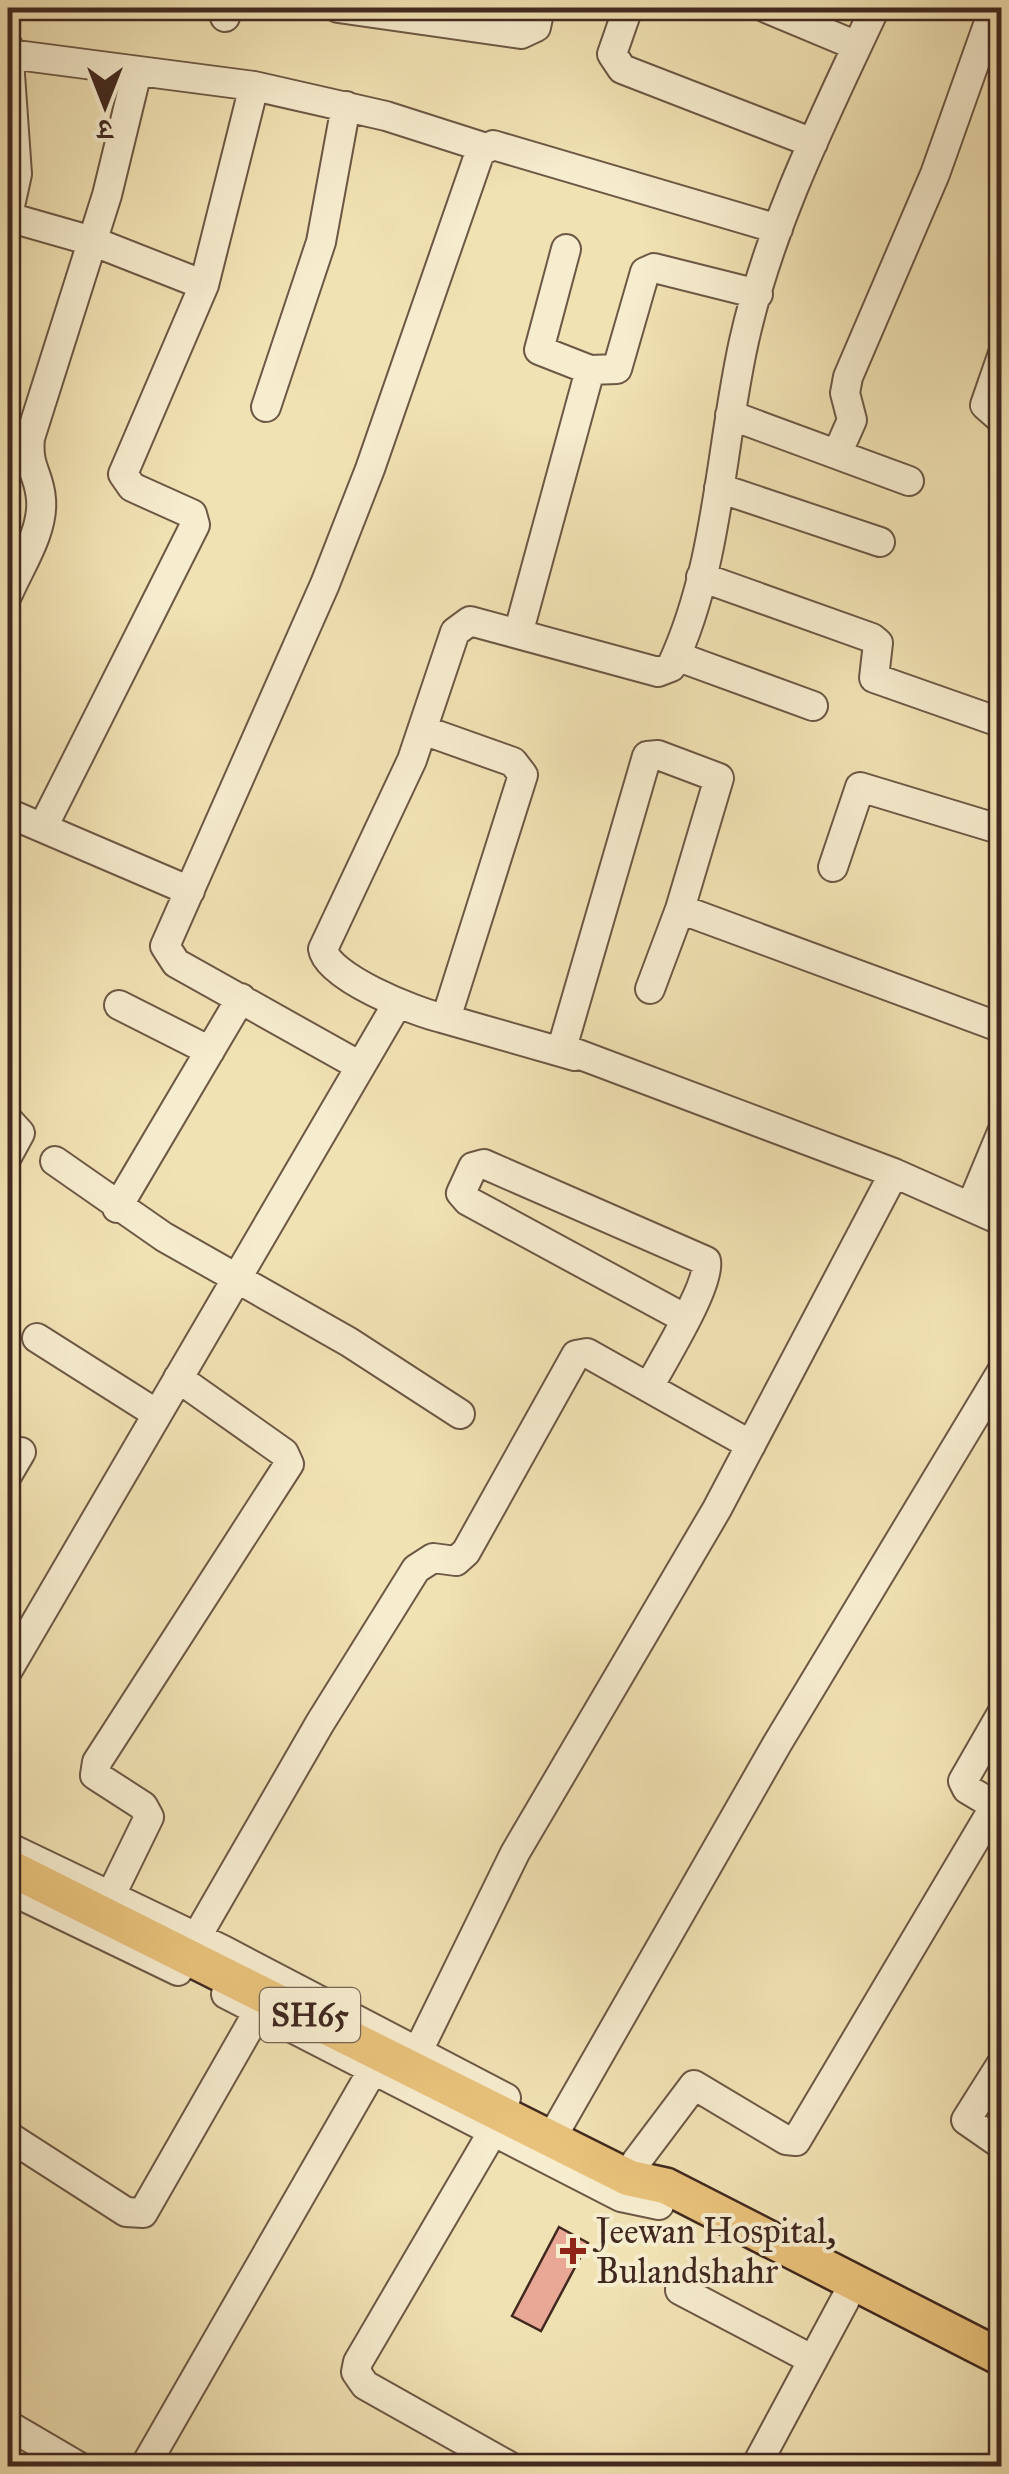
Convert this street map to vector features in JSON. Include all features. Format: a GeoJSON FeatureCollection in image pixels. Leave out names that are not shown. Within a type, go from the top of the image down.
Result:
{"type":"FeatureCollection","features":[{"type":"Feature","properties":{"kind":"main road","name":"SH65"},"geometry":{"type":"LineString","coordinates":[[8,1867],[633,2170],[662,2196],[845,2300],[1002,2380]]}},
{"type":"Feature","properties":{"kind":"main road","name":"SH65"},"geometry":{"type":"LineString","coordinates":[[662,2196],[1002,2358]]}},
{"type":"Feature","properties":{"kind":"street"},"geometry":{"type":"LineString","coordinates":[[338,8],[522,34],[536,28],[540,8]]}},
{"type":"Feature","properties":{"kind":"street"},"geometry":{"type":"LineString","coordinates":[[628,8],[612,54],[622,69],[813,143]]}},
{"type":"Feature","properties":{"kind":"street"},"geometry":{"type":"LineString","coordinates":[[766,8],[857,46]]}},
{"type":"Feature","properties":{"kind":"street"},"geometry":{"type":"LineString","coordinates":[[875,8],[778,229],[758,294],[730,415],[720,488],[701,577],[671,667],[658,672],[470,621],[459,626],[423,730],[323,949],[330,964],[398,1004],[575,1056],[894,1173],[972,1204],[1002,1221]]}},
{"type":"Feature","properties":{"kind":"street"},"geometry":{"type":"LineString","coordinates":[[838,454],[852,420],[845,393],[848,376],[935,174],[994,8]]}},
{"type":"Feature","properties":{"kind":"street"},"geometry":{"type":"LineString","coordinates":[[8,46],[17,174],[8,216],[92,241],[204,285]]}},
{"type":"Feature","properties":{"kind":"street"},"geometry":{"type":"LineString","coordinates":[[9,54],[254,86],[346,106],[483,147],[493,144],[778,229]]}},
{"type":"Feature","properties":{"kind":"street"},"geometry":{"type":"LineString","coordinates":[[8,594],[41,514],[41,496],[28,462],[30,438],[92,241],[137,72]]}},
{"type":"Feature","properties":{"kind":"street"},"geometry":{"type":"LineString","coordinates":[[43,827],[195,525],[192,514],[132,486],[123,474],[204,285],[254,86]]}},
{"type":"Feature","properties":{"kind":"street"},"geometry":{"type":"LineString","coordinates":[[266,408],[321,242],[346,106]]}},
{"type":"Feature","properties":{"kind":"street"},"geometry":{"type":"LineString","coordinates":[[360,1066],[169,956],[165,946],[370,470],[483,147]]}},
{"type":"Feature","properties":{"kind":"street"},"geometry":{"type":"LineString","coordinates":[[566,250],[539,350],[590,370],[617,370],[648,268],[758,294]]}},
{"type":"Feature","properties":{"kind":"street"},"geometry":{"type":"LineString","coordinates":[[1002,356],[985,406],[1002,420]]}},
{"type":"Feature","properties":{"kind":"street"},"geometry":{"type":"LineString","coordinates":[[518,634],[590,370]]}},
{"type":"Feature","properties":{"kind":"street"},"geometry":{"type":"LineString","coordinates":[[730,415],[910,481]]}},
{"type":"Feature","properties":{"kind":"street"},"geometry":{"type":"LineString","coordinates":[[720,488],[880,542]]}},
{"type":"Feature","properties":{"kind":"street"},"geometry":{"type":"LineString","coordinates":[[701,577],[872,638],[878,643],[874,678],[1002,723]]}},
{"type":"Feature","properties":{"kind":"street"},"geometry":{"type":"LineString","coordinates":[[676,656],[812,706]]}},
{"type":"Feature","properties":{"kind":"street"},"geometry":{"type":"LineString","coordinates":[[423,730],[513,762],[523,776],[449,1010],[442,1018]]}},
{"type":"Feature","properties":{"kind":"street"},"geometry":{"type":"LineString","coordinates":[[575,1056],[562,1048],[561,1041],[642,762],[653,754],[713,775],[720,784],[650,989]]}},
{"type":"Feature","properties":{"kind":"street"},"geometry":{"type":"LineString","coordinates":[[833,867],[860,787],[1002,830]]}},
{"type":"Feature","properties":{"kind":"street"},"geometry":{"type":"LineString","coordinates":[[10,818],[43,827],[190,891]]}},
{"type":"Feature","properties":{"kind":"street"},"geometry":{"type":"LineString","coordinates":[[680,909],[1002,1028]]}},
{"type":"Feature","properties":{"kind":"street"},"geometry":{"type":"LineString","coordinates":[[117,1208],[241,998]]}},
{"type":"Feature","properties":{"kind":"street"},"geometry":{"type":"LineString","coordinates":[[8,1670],[234,1277],[398,1004]]}},
{"type":"Feature","properties":{"kind":"street"},"geometry":{"type":"LineString","coordinates":[[118,1005],[210,1051]]}},
{"type":"Feature","properties":{"kind":"street"},"geometry":{"type":"LineString","coordinates":[[8,1120],[20,1133],[8,1156]]}},
{"type":"Feature","properties":{"kind":"street"},"geometry":{"type":"LineString","coordinates":[[972,1204],[1002,1132]]}},
{"type":"Feature","properties":{"kind":"street"},"geometry":{"type":"LineString","coordinates":[[55,1162],[117,1208],[349,1342],[460,1414]]}},
{"type":"Feature","properties":{"kind":"street"},"geometry":{"type":"LineString","coordinates":[[649,1388],[684,1318],[706,1274],[706,1261],[484,1164],[473,1167],[461,1194],[468,1201],[684,1318]]}},
{"type":"Feature","properties":{"kind":"street"},"geometry":{"type":"LineString","coordinates":[[418,2051],[532,1822],[690,1557],[894,1173]]}},
{"type":"Feature","properties":{"kind":"street"},"geometry":{"type":"LineString","coordinates":[[37,1338],[158,1414]]}},
{"type":"Feature","properties":{"kind":"street"},"geometry":{"type":"LineString","coordinates":[[196,1938],[320,1723],[416,1570],[433,1558],[456,1561],[466,1552],[576,1354],[586,1353],[751,1445]]}},
{"type":"Feature","properties":{"kind":"street"},"geometry":{"type":"LineString","coordinates":[[560,2125],[776,1744],[1002,1370]]}},
{"type":"Feature","properties":{"kind":"street"},"geometry":{"type":"LineString","coordinates":[[110,1896],[150,1817],[142,1806],[95,1775],[96,1762],[288,1464],[284,1453],[178,1378]]}},
{"type":"Feature","properties":{"kind":"street"},"geometry":{"type":"LineString","coordinates":[[8,1847],[418,2051],[560,2125],[633,2170],[694,2084],[786,2140],[796,2141],[998,1809],[967,1789],[963,1780],[1002,1712]]}},
{"type":"Feature","properties":{"kind":"street"},"geometry":{"type":"LineString","coordinates":[[8,1889],[621,2197],[662,2196]]}},
{"type":"Feature","properties":{"kind":"street"},"geometry":{"type":"LineString","coordinates":[[8,2136],[126,2212],[143,2213],[258,2012]]}},
{"type":"Feature","properties":{"kind":"street"},"geometry":{"type":"LineString","coordinates":[[1002,2063],[966,2120],[1002,2145]]}},
{"type":"Feature","properties":{"kind":"street"},"geometry":{"type":"LineString","coordinates":[[145,2466],[371,2072]]}},
{"type":"Feature","properties":{"kind":"street"},"geometry":{"type":"LineString","coordinates":[[490,2462],[365,2384],[356,2372],[358,2362],[492,2133]]}},
{"type":"Feature","properties":{"kind":"street"},"geometry":{"type":"LineString","coordinates":[[680,2290],[813,2360]]}},
{"type":"Feature","properties":{"kind":"street"},"geometry":{"type":"LineString","coordinates":[[756,2466],[845,2300]]}},
{"type":"Feature","properties":{"kind":"street"},"geometry":{"type":"LineString","coordinates":[[8,2425],[78,2466]]}},
{"type":"Feature","properties":{"kind":"building"},"geometry":{"type":"Polygon","coordinates":[[[559,2227],[588,2243],[541,2331],[512,2316],[559,2227]]]}},
{"type":"Feature","properties":{"kind":"place","name":"Jeewan Hospital, Bulandshahr"},"geometry":{"type":"Point","coordinates":[573,2251]}}]}
